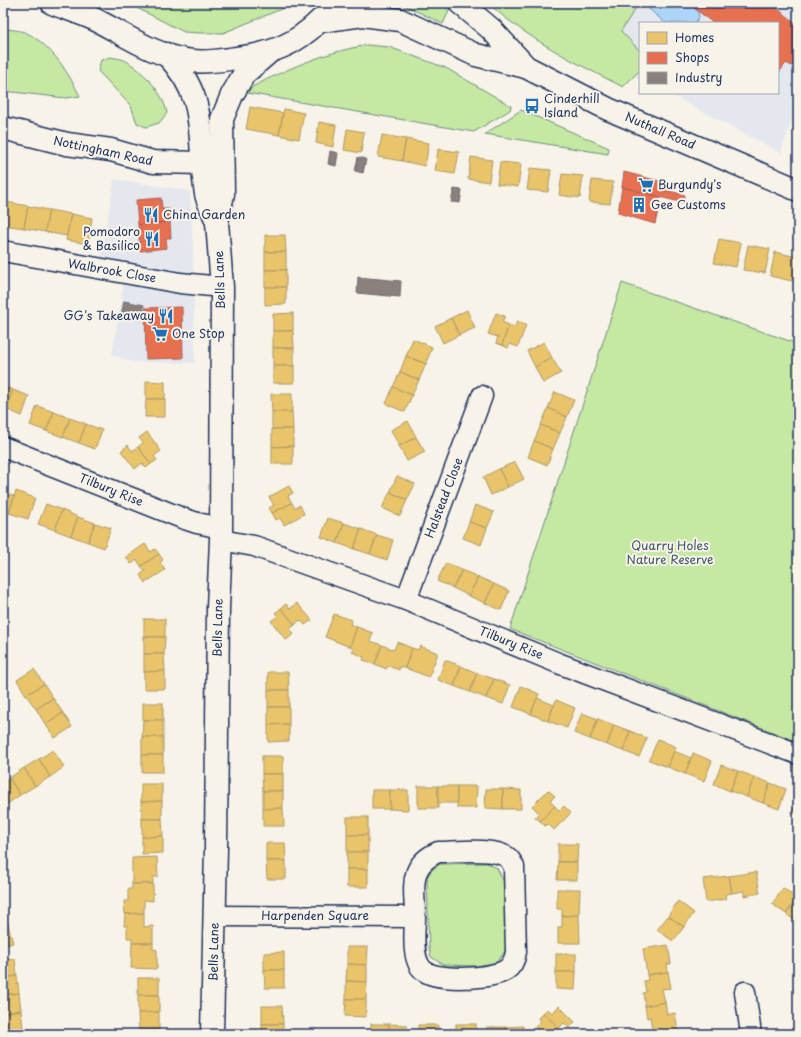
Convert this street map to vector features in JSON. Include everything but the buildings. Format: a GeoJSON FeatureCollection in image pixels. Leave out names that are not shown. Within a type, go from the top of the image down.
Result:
{"type":"FeatureCollection","features":[{"type":"Feature","properties":{"kind":"main road"},"geometry":{"type":"LineString","coordinates":[[52,3],[97,20],[131,40],[166,54],[192,61],[215,61],[267,54],[300,37],[320,21],[336,3]]}},
{"type":"Feature","properties":{"kind":"main road"},"geometry":{"type":"LineString","coordinates":[[83,3],[97,20]]}},
{"type":"Feature","properties":{"kind":"main road"},"geometry":{"type":"LineString","coordinates":[[460,3],[491,29],[526,67]]}},
{"type":"Feature","properties":{"kind":"main road"},"geometry":{"type":"LineString","coordinates":[[320,21],[364,15],[400,20],[476,55],[526,67]]}},
{"type":"Feature","properties":{"kind":"main road","name":"Bells Lane"},"geometry":{"type":"LineString","coordinates":[[166,54],[178,66],[188,81],[194,94],[199,114],[206,195],[217,222]]}},
{"type":"Feature","properties":{"kind":"main road","name":"Bells Lane"},"geometry":{"type":"LineString","coordinates":[[212,1034],[216,848],[218,608],[221,534],[222,287],[217,222],[223,194],[222,119],[232,95],[244,74],[267,54]]}},
{"type":"Feature","properties":{"kind":"main road","name":"Nuthall Road"},"geometry":{"type":"LineString","coordinates":[[526,67],[608,109],[798,190]]}},
{"type":"Feature","properties":{"kind":"main road","name":"Nottingham Road"},"geometry":{"type":"LineString","coordinates":[[3,128],[67,144],[111,150],[153,162],[204,163]]}},
{"type":"Feature","properties":{"kind":"street","name":"Walbrook Close"},"geometry":{"type":"LineString","coordinates":[[3,251],[180,283],[222,287]]}},
{"type":"Feature","properties":{"kind":"street","name":"Halstead Close"},"geometry":{"type":"LineString","coordinates":[[406,600],[482,396]]}},
{"type":"Feature","properties":{"kind":"street","name":"Tilbury Rise"},"geometry":{"type":"LineString","coordinates":[[3,448],[221,534],[406,600],[558,663],[798,754]]}},
{"type":"Feature","properties":{"kind":"street"},"geometry":{"type":"LineString","coordinates":[[438,852],[495,852],[511,860],[514,867],[516,952],[514,961],[507,969],[496,975],[474,977],[432,976],[422,970],[416,955],[415,917],[415,874],[418,865],[430,855],[438,852]]}},
{"type":"Feature","properties":{"kind":"street","name":"Harpenden Square"},"geometry":{"type":"LineString","coordinates":[[214,916],[415,917]]}},
{"type":"Feature","properties":{"kind":"street"},"geometry":{"type":"LineString","coordinates":[[745,992],[751,1034]]}},
{"type":"Feature","properties":{"kind":"shaded area"},"geometry":{"type":"Polygon","coordinates":[[[523,3],[798,3],[798,119],[792,119],[781,153],[669,94],[779,94],[779,22],[639,22],[639,78],[609,63],[523,3]]]}},
{"type":"Feature","properties":{"kind":"shaded area"},"geometry":{"type":"Polygon","coordinates":[[[114,179],[190,191],[193,247],[195,363],[132,362],[112,355],[127,263],[101,257],[114,179]]]}},
{"type":"Feature","properties":{"kind":"green space"},"geometry":{"type":"Polygon","coordinates":[[[127,3],[296,3],[223,33],[199,33],[184,32],[127,3]]]}},
{"type":"Feature","properties":{"kind":"green space"},"geometry":{"type":"Polygon","coordinates":[[[394,3],[441,3],[449,11],[443,24],[408,7],[394,3]]]}},
{"type":"Feature","properties":{"kind":"green space"},"geometry":{"type":"Polygon","coordinates":[[[488,3],[639,3],[621,31],[639,50],[639,71],[623,87],[552,50],[503,16],[488,3]]]}},
{"type":"Feature","properties":{"kind":"green space"},"geometry":{"type":"Polygon","coordinates":[[[3,28],[27,33],[52,52],[70,78],[80,96],[66,98],[3,91],[3,28]]]}},
{"type":"Feature","properties":{"kind":"green space"},"geometry":{"type":"Polygon","coordinates":[[[367,45],[389,47],[446,68],[511,106],[510,110],[474,132],[247,93],[252,87],[279,73],[322,56],[367,45]]]}},
{"type":"Feature","properties":{"kind":"green space"},"geometry":{"type":"Polygon","coordinates":[[[110,57],[122,59],[128,62],[153,84],[162,98],[167,113],[159,123],[146,127],[137,123],[131,106],[98,71],[101,60],[110,57]]]}},
{"type":"Feature","properties":{"kind":"green space"},"geometry":{"type":"Polygon","coordinates":[[[521,110],[609,148],[608,154],[485,134],[521,110]]]}},
{"type":"Feature","properties":{"kind":"green space","name":"Quarry Holes Nature Reserve"},"geometry":{"type":"Polygon","coordinates":[[[622,283],[798,344],[798,742],[510,629],[622,283]]]}},
{"type":"Feature","properties":{"kind":"green space"},"geometry":{"type":"Polygon","coordinates":[[[487,863],[497,868],[504,882],[506,950],[497,962],[477,966],[444,965],[431,957],[429,948],[427,877],[432,870],[440,864],[487,863]]]}},
{"type":"Feature","properties":{"kind":"water"},"geometry":{"type":"Polygon","coordinates":[[[642,3],[675,3],[678,6],[681,3],[688,3],[698,11],[699,17],[696,22],[664,22],[642,3]]]}},
{"type":"Feature","properties":{"kind":"place","name":"Cinderhill Island"},"geometry":{"type":"Point","coordinates":[532,106]}},
{"type":"Feature","properties":{"kind":"place","name":"Burgundy's"},"geometry":{"type":"Point","coordinates":[646,185]}},
{"type":"Feature","properties":{"kind":"place","name":"Gee Customs"},"geometry":{"type":"Point","coordinates":[639,205]}},
{"type":"Feature","properties":{"kind":"place","name":"China Garden"},"geometry":{"type":"Point","coordinates":[151,215]}},
{"type":"Feature","properties":{"kind":"place","name":"Pomodoro & Basilico"},"geometry":{"type":"Point","coordinates":[152,239]}},
{"type":"Feature","properties":{"kind":"place","name":"GG's Takeaway"},"geometry":{"type":"Point","coordinates":[166,316]}},
{"type":"Feature","properties":{"kind":"place","name":"One Stop"},"geometry":{"type":"Point","coordinates":[160,334]}}]}
